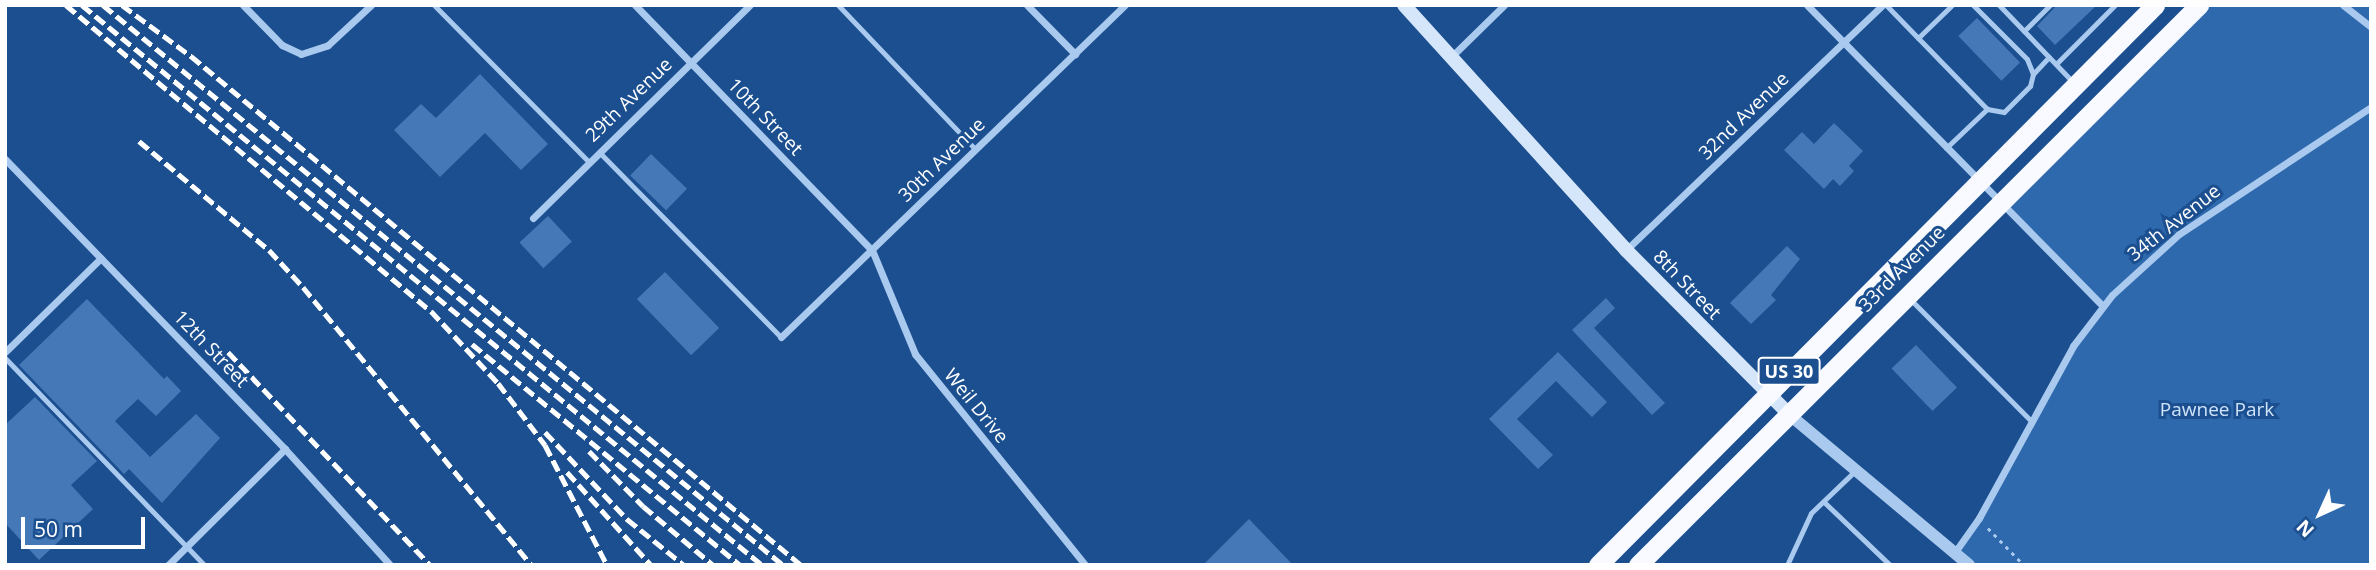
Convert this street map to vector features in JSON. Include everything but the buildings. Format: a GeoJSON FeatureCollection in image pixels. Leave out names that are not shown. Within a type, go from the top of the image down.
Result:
{"type":"FeatureCollection","features":[{"type":"Feature","properties":{"kind":"highway","name":"33rd Avenue"},"geometry":{"type":"LineString","coordinates":[[1599,564],[2155,5]]}},
{"type":"Feature","properties":{"kind":"highway","name":"33rd Avenue"},"geometry":{"type":"LineString","coordinates":[[1638,565],[1791,416],[1906,296],[2196,6]]}},
{"type":"Feature","properties":{"kind":"main road","name":"8th Street"},"geometry":{"type":"LineString","coordinates":[[1404,5],[1626,250],[1791,416]]}},
{"type":"Feature","properties":{"kind":"street"},"geometry":{"type":"LineString","coordinates":[[243,5],[282,46],[300,54],[328,45],[371,5]]}},
{"type":"Feature","properties":{"kind":"street","name":"10th Street"},"geometry":{"type":"LineString","coordinates":[[635,5],[872,250]]}},
{"type":"Feature","properties":{"kind":"street","name":"29th Avenue"},"geometry":{"type":"LineString","coordinates":[[533,219],[750,5]]}},
{"type":"Feature","properties":{"kind":"street"},"geometry":{"type":"LineString","coordinates":[[1027,5],[1074,54]]}},
{"type":"Feature","properties":{"kind":"street","name":"30th Avenue"},"geometry":{"type":"LineString","coordinates":[[781,337],[1125,5]]}},
{"type":"Feature","properties":{"kind":"street"},"geometry":{"type":"LineString","coordinates":[[1452,56],[1504,5]]}},
{"type":"Feature","properties":{"kind":"street"},"geometry":{"type":"LineString","coordinates":[[1807,5],[1999,203],[2104,306]]}},
{"type":"Feature","properties":{"kind":"street","name":"32nd Avenue"},"geometry":{"type":"LineString","coordinates":[[1626,250],[1884,5]]}},
{"type":"Feature","properties":{"kind":"street"},"geometry":{"type":"LineString","coordinates":[[2343,5],[2371,27]]}},
{"type":"Feature","properties":{"kind":"street","name":"34th Avenue"},"geometry":{"type":"LineString","coordinates":[[1955,552],[1979,518],[2073,346],[2104,306],[2179,234],[2371,107]]}},
{"type":"Feature","properties":{"kind":"street","name":"12th Street"},"geometry":{"type":"LineString","coordinates":[[5,159],[285,449],[390,565]]}},
{"type":"Feature","properties":{"kind":"street","name":"Weil Drive"},"geometry":{"type":"LineString","coordinates":[[872,250],[915,354],[1085,565]]}},
{"type":"Feature","properties":{"kind":"street"},"geometry":{"type":"LineString","coordinates":[[5,352],[101,258]]}},
{"type":"Feature","properties":{"kind":"street","name":"8th Street"},"geometry":{"type":"LineString","coordinates":[[1791,416],[1858,468],[1969,565]]}},
{"type":"Feature","properties":{"kind":"street"},"geometry":{"type":"LineString","coordinates":[[168,565],[285,449]]}},
{"type":"Feature","properties":{"kind":"lane"},"geometry":{"type":"LineString","coordinates":[[434,5],[589,162]]}},
{"type":"Feature","properties":{"kind":"lane"},"geometry":{"type":"LineString","coordinates":[[838,5],[975,149]]}},
{"type":"Feature","properties":{"kind":"lane"},"geometry":{"type":"LineString","coordinates":[[1884,5],[1986,109],[2004,112],[2031,86],[2033,74],[2027,59],[1973,5]]}},
{"type":"Feature","properties":{"kind":"lane"},"geometry":{"type":"LineString","coordinates":[[1918,38],[1952,5]]}},
{"type":"Feature","properties":{"kind":"lane"},"geometry":{"type":"LineString","coordinates":[[1999,5],[2076,84]]}},
{"type":"Feature","properties":{"kind":"lane"},"geometry":{"type":"LineString","coordinates":[[2024,31],[2050,5]]}},
{"type":"Feature","properties":{"kind":"lane"},"geometry":{"type":"LineString","coordinates":[[2056,64],[2114,6]]}},
{"type":"Feature","properties":{"kind":"lane"},"geometry":{"type":"LineString","coordinates":[[2033,74],[2049,57]]}},
{"type":"Feature","properties":{"kind":"lane"},"geometry":{"type":"LineString","coordinates":[[1947,148],[1986,109]]}},
{"type":"Feature","properties":{"kind":"lane"},"geometry":{"type":"LineString","coordinates":[[599,152],[781,337]]}},
{"type":"Feature","properties":{"kind":"lane"},"geometry":{"type":"LineString","coordinates":[[1906,296],[2032,421]]}},
{"type":"Feature","properties":{"kind":"lane"},"geometry":{"type":"LineString","coordinates":[[5,358],[204,565]]}},
{"type":"Feature","properties":{"kind":"lane"},"geometry":{"type":"LineString","coordinates":[[1787,565],[1811,513],[1858,468]]}},
{"type":"Feature","properties":{"kind":"lane"},"geometry":{"type":"LineString","coordinates":[[1824,502],[1890,565]]}},
{"type":"Feature","properties":{"kind":"path"},"geometry":{"type":"LineString","coordinates":[[1979,518],[2024,565]]}},
{"type":"Feature","properties":{"kind":"green space","name":"Pawnee Park"},"geometry":{"type":"Polygon","coordinates":[[[2199,5],[2371,5],[2371,565],[1969,565],[1955,552],[1979,518],[2073,346],[2103,306],[1999,203],[2199,5]]]}},
{"type":"Feature","properties":{"kind":"railway"},"geometry":{"type":"LineString","coordinates":[[66,5],[431,311],[498,383],[545,445],[607,565]]}},
{"type":"Feature","properties":{"kind":"railway"},"geometry":{"type":"LineString","coordinates":[[82,5],[762,565]]}},
{"type":"Feature","properties":{"kind":"railway"},"geometry":{"type":"LineString","coordinates":[[103,5],[783,565]]}},
{"type":"Feature","properties":{"kind":"railway"},"geometry":{"type":"LineString","coordinates":[[122,5],[191,56],[801,565]]}},
{"type":"Feature","properties":{"kind":"railway"},"geometry":{"type":"LineString","coordinates":[[139,141],[269,250],[303,287],[531,565]]}},
{"type":"Feature","properties":{"kind":"railway"},"geometry":{"type":"LineString","coordinates":[[472,344],[740,565]]}},
{"type":"Feature","properties":{"kind":"railway"},"geometry":{"type":"LineString","coordinates":[[228,352],[430,565]]}},
{"type":"Feature","properties":{"kind":"railway"},"geometry":{"type":"LineString","coordinates":[[545,432],[627,519],[684,565]]}},
{"type":"Feature","properties":{"kind":"railway"},"geometry":{"type":"LineString","coordinates":[[589,451],[643,506],[713,565]]}},
{"type":"Feature","properties":{"kind":"railway"},"geometry":{"type":"LineString","coordinates":[[567,472],[651,565]]}}]}
